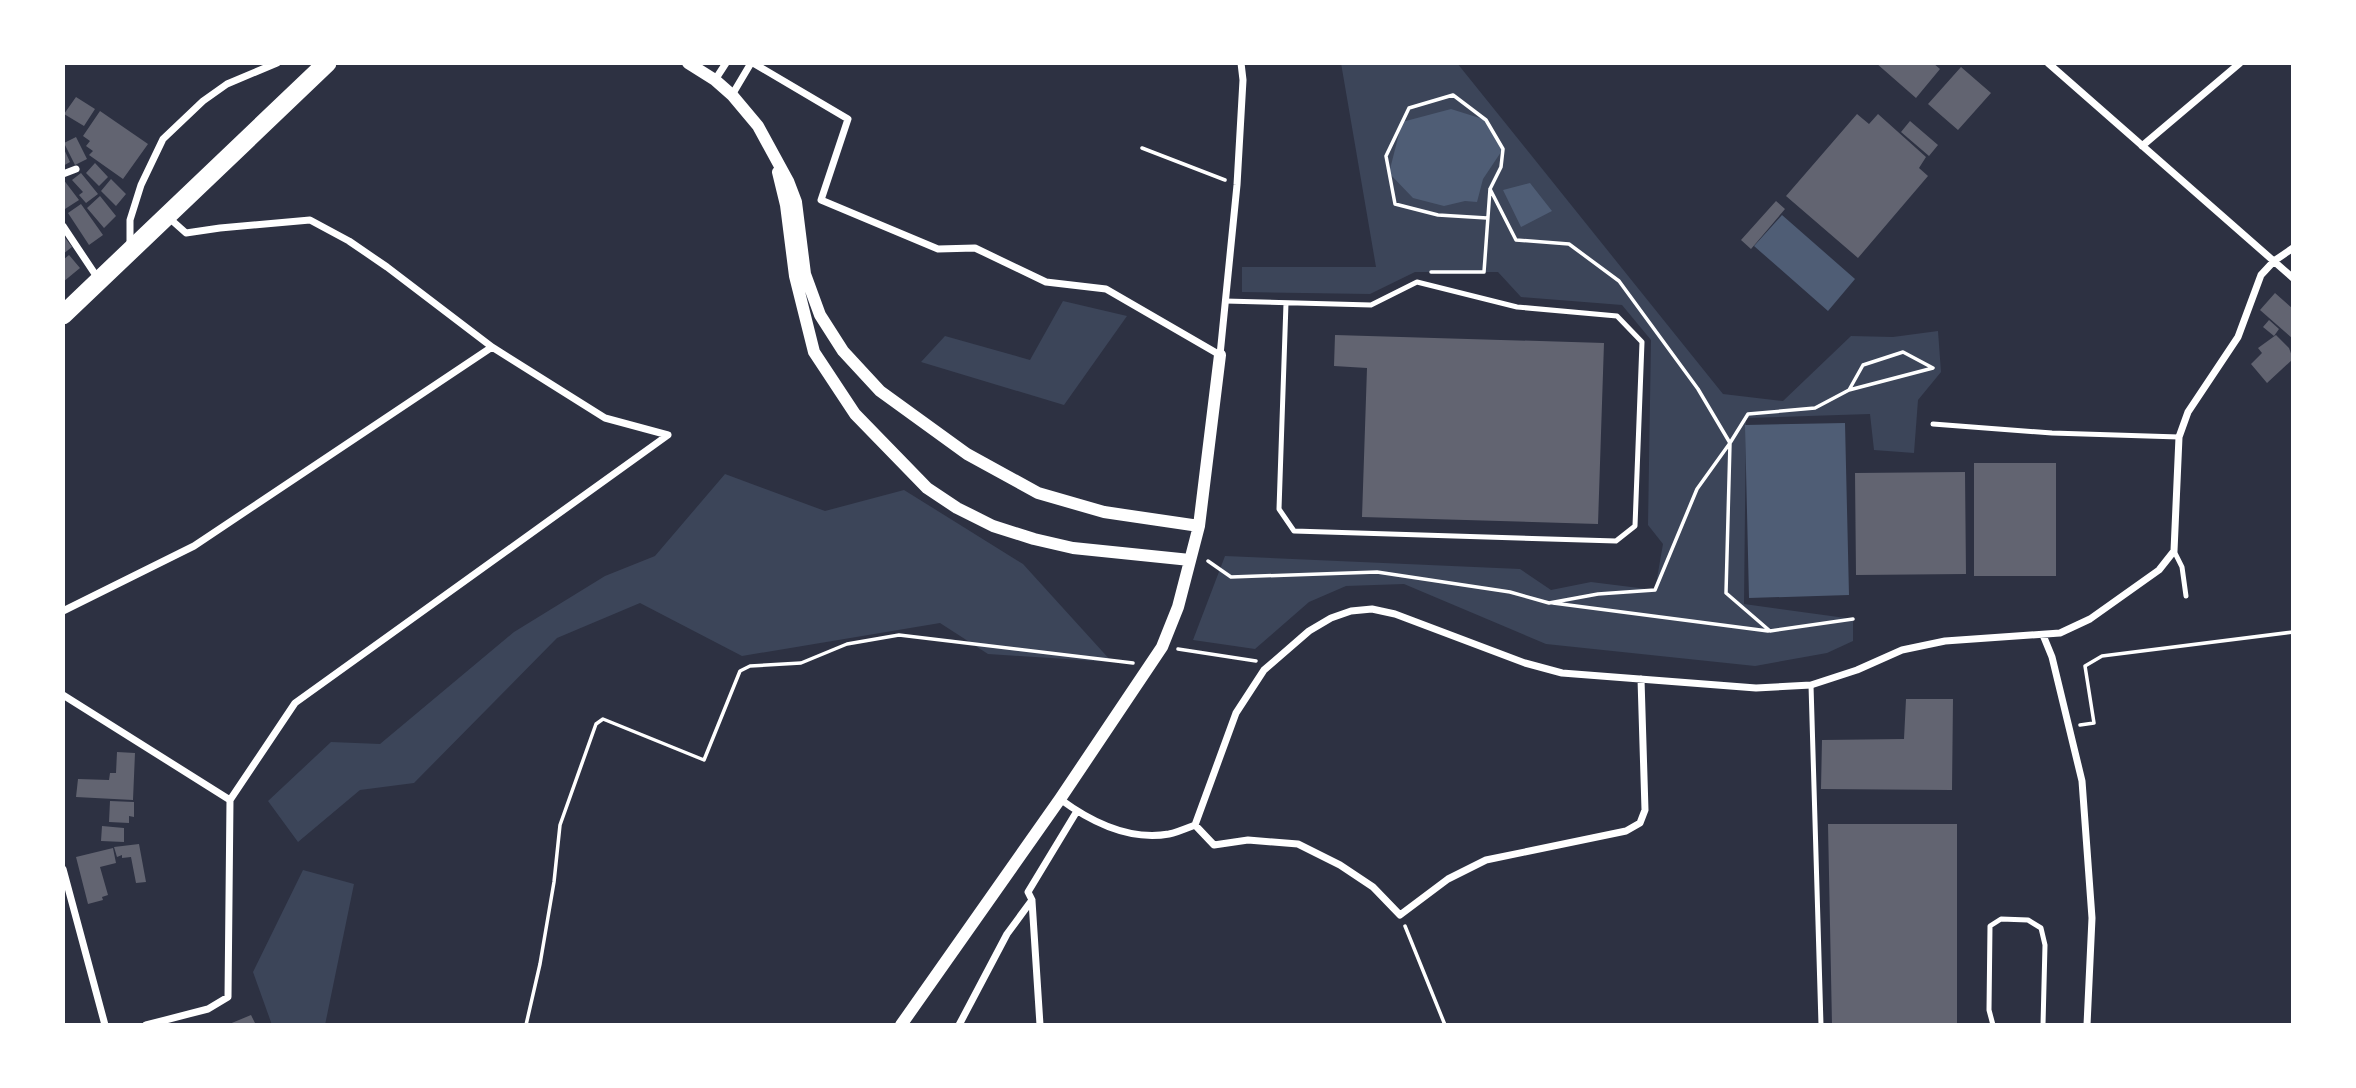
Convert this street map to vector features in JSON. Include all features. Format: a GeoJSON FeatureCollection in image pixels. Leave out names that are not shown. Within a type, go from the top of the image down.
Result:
{"type":"FeatureCollection","features":[{"type":"Feature","properties":{"kind":"highway"},"geometry":{"type":"LineString","coordinates":[[63,315],[327,63]]}},
{"type":"Feature","properties":{"kind":"street"},"geometry":{"type":"LineString","coordinates":[[130,253],[130,220],[141,185],[163,139],[203,101],[227,84],[277,63]]}},
{"type":"Feature","properties":{"kind":"street"},"geometry":{"type":"LineString","coordinates":[[688,63],[715,80],[732,95],[758,126],[788,181],[796,202],[805,274],[820,315],[843,351],[880,391],[967,454],[1038,493],[1104,512],[1199,526]]}},
{"type":"Feature","properties":{"kind":"street"},"geometry":{"type":"LineString","coordinates":[[715,80],[726,63]]}},
{"type":"Feature","properties":{"kind":"street"},"geometry":{"type":"LineString","coordinates":[[732,95],[752,63],[848,118],[821,200],[938,249],[975,248],[1046,282],[1106,289],[1220,355]]}},
{"type":"Feature","properties":{"kind":"street"},"geometry":{"type":"LineString","coordinates":[[901,1025],[1060,799],[1162,647],[1178,607],[1199,526],[1220,355],[1237,185],[1243,80],[1241,63]]}},
{"type":"Feature","properties":{"kind":"street"},"geometry":{"type":"LineString","coordinates":[[2048,63],[2293,278]]}},
{"type":"Feature","properties":{"kind":"street"},"geometry":{"type":"LineString","coordinates":[[2142,146],[2240,63]]}},
{"type":"Feature","properties":{"kind":"street"},"geometry":{"type":"LineString","coordinates":[[776,158],[800,301],[814,352],[855,414],[927,488],[957,508],[993,526],[1034,539],[1073,548],[1190,560]]}},
{"type":"Feature","properties":{"kind":"street"},"geometry":{"type":"LineString","coordinates":[[63,174],[76,169]]}},
{"type":"Feature","properties":{"kind":"street"},"geometry":{"type":"LineString","coordinates":[[146,1025],[208,1009],[228,997],[230,800],[295,703],[668,435],[605,418],[492,346],[349,241],[310,220],[186,233],[168,217]]}},
{"type":"Feature","properties":{"kind":"street"},"geometry":{"type":"LineString","coordinates":[[63,226],[100,281]]}},
{"type":"Feature","properties":{"kind":"street"},"geometry":{"type":"LineString","coordinates":[[1195,825],[1236,713],[1264,670],[1309,631],[1331,618],[1351,611],[1371,609],[1395,614],[1525,663],[1562,673],[1756,688],[1811,685],[1857,670],[1902,650],[1945,641],[2060,633],[2080,624],[2120,600],[2159,570],[2174,551],[2179,437],[2188,412],[2238,337],[2261,275],[2274,261],[2293,248]]}},
{"type":"Feature","properties":{"kind":"street"},"geometry":{"type":"LineString","coordinates":[[63,611],[194,546],[492,346]]}},
{"type":"Feature","properties":{"kind":"street"},"geometry":{"type":"LineString","coordinates":[[2043,635],[2052,657],[2082,781],[2092,918],[2087,1025]]}},
{"type":"Feature","properties":{"kind":"street"},"geometry":{"type":"LineString","coordinates":[[1195,825],[1214,845],[1248,840],[1298,844],[1340,865],[1373,887],[1400,915],[1448,879],[1486,860],[1626,831],[1640,823],[1645,810],[1642,679]]}},
{"type":"Feature","properties":{"kind":"street"},"geometry":{"type":"LineString","coordinates":[[63,695],[230,800]]}},
{"type":"Feature","properties":{"kind":"street"},"geometry":{"type":"LineString","coordinates":[[1060,799],[1077,811],[1119,832],[1168,834],[1195,825]]}},
{"type":"Feature","properties":{"kind":"street"},"geometry":{"type":"LineString","coordinates":[[1040,1025],[1032,900],[1028,892],[1077,811]]}},
{"type":"Feature","properties":{"kind":"street"},"geometry":{"type":"LineString","coordinates":[[63,870],[105,1025]]}},
{"type":"Feature","properties":{"kind":"street"},"geometry":{"type":"LineString","coordinates":[[959,1025],[1007,934],[1032,900]]}},
{"type":"Feature","properties":{"kind":"lane"},"geometry":{"type":"LineString","coordinates":[[1225,301],[1371,305],[1417,282],[1517,307],[1617,316],[1642,342],[1635,526],[1616,541],[1294,531],[1279,509],[1286,303]]}},
{"type":"Feature","properties":{"kind":"lane"},"geometry":{"type":"LineString","coordinates":[[1933,424],[2052,433],[2179,437]]}},
{"type":"Feature","properties":{"kind":"lane"},"geometry":{"type":"LineString","coordinates":[[2174,551],[2182,566],[2186,596]]}},
{"type":"Feature","properties":{"kind":"lane"},"geometry":{"type":"LineString","coordinates":[[1811,685],[1821,1025]]}},
{"type":"Feature","properties":{"kind":"lane"},"geometry":{"type":"LineString","coordinates":[[1993,1025],[1989,1010],[1990,926],[2001,919],[2028,920],[2041,928],[2045,945],[2043,1025]]}},
{"type":"Feature","properties":{"kind":"path"},"geometry":{"type":"LineString","coordinates":[[1429,272],[1484,272],[1490,189],[1501,167],[1503,149],[1486,120],[1453,95],[1409,108],[1386,156],[1395,204],[1438,215],[1487,218]]}},
{"type":"Feature","properties":{"kind":"path"},"geometry":{"type":"LineString","coordinates":[[1142,149],[1237,185]]}},
{"type":"Feature","properties":{"kind":"path"},"geometry":{"type":"LineString","coordinates":[[1490,189],[1516,240],[1569,244],[1619,281],[1698,389],[1730,443],[1726,593],[1770,631]]}},
{"type":"Feature","properties":{"kind":"path"},"geometry":{"type":"LineString","coordinates":[[1549,603],[1598,594],[1655,590],[1697,489],[1748,414],[1815,408],[1849,390],[1933,369],[1903,352],[1863,365],[1849,390]]}},
{"type":"Feature","properties":{"kind":"path"},"geometry":{"type":"LineString","coordinates":[[1208,561],[1231,577],[1377,572],[1510,592],[1549,603],[1770,631],[1853,619]]}},
{"type":"Feature","properties":{"kind":"path"},"geometry":{"type":"LineString","coordinates":[[2068,726],[2095,723],[2085,666],[2102,656],[2293,632]]}},
{"type":"Feature","properties":{"kind":"path"},"geometry":{"type":"LineString","coordinates":[[526,1025],[554,882],[560,825],[596,724],[603,719],[704,760],[740,671],[750,666],[801,663],[847,644],[882,636],[899,635],[1149,665]]}},
{"type":"Feature","properties":{"kind":"path"},"geometry":{"type":"LineString","coordinates":[[1162,647],[1255,660],[1264,670]]}},
{"type":"Feature","properties":{"kind":"path"},"geometry":{"type":"LineString","coordinates":[[1400,915],[1444,1025]]}},
{"type":"Feature","properties":{"kind":"shaded area"},"geometry":{"type":"Polygon","coordinates":[[[1341,63],[1457,63],[1723,394],[1783,401],[1851,336],[1893,337],[1938,331],[1941,372],[1918,400],[1914,453],[1874,450],[1870,414],[1746,418],[1744,604],[1853,619],[1853,641],[1827,653],[1755,666],[1546,644],[1404,584],[1346,586],[1309,602],[1255,649],[1193,640],[1225,556],[1520,569],[1551,590],[1591,582],[1655,590],[1663,544],[1648,525],[1651,340],[1622,305],[1521,297],[1498,272],[1415,272],[1370,294],[1242,292],[1242,267],[1376,267],[1341,63]]]}},
{"type":"Feature","properties":{"kind":"shaded area"},"geometry":{"type":"Polygon","coordinates":[[[1451,109],[1486,120],[1503,149],[1483,179],[1477,202],[1465,201],[1444,206],[1413,198],[1389,173],[1402,122],[1451,109]]]}},
{"type":"Feature","properties":{"kind":"shaded area"},"geometry":{"type":"Polygon","coordinates":[[[1530,183],[1552,211],[1521,227],[1503,190],[1530,183]]]}},
{"type":"Feature","properties":{"kind":"shaded area"},"geometry":{"type":"Polygon","coordinates":[[[1782,215],[1855,279],[1828,311],[1754,246],[1782,215]]]}},
{"type":"Feature","properties":{"kind":"shaded area"},"geometry":{"type":"Polygon","coordinates":[[[1063,301],[1127,316],[1064,405],[921,362],[945,336],[1030,360],[1063,301]]]}},
{"type":"Feature","properties":{"kind":"shaded area"},"geometry":{"type":"Polygon","coordinates":[[[1845,423],[1849,595],[1749,598],[1745,425],[1845,423]]]}},
{"type":"Feature","properties":{"kind":"shaded area"},"geometry":{"type":"Polygon","coordinates":[[[725,474],[825,511],[904,490],[1023,564],[1112,662],[988,654],[940,623],[742,656],[640,603],[557,638],[414,783],[360,790],[298,842],[268,801],[331,742],[380,744],[514,632],[605,576],[655,556],[725,474]]]}},
{"type":"Feature","properties":{"kind":"shaded area"},"geometry":{"type":"Polygon","coordinates":[[[303,870],[354,884],[325,1025],[272,1025],[253,972],[303,870]]]}},
{"type":"Feature","properties":{"kind":"building"},"geometry":{"type":"Polygon","coordinates":[[[1876,63],[1933,63],[1940,69],[1916,98],[1876,63]]]}},
{"type":"Feature","properties":{"kind":"building"},"geometry":{"type":"Polygon","coordinates":[[[1961,67],[1991,93],[1958,130],[1928,104],[1961,67]]]}},
{"type":"Feature","properties":{"kind":"building"},"geometry":{"type":"Polygon","coordinates":[[[76,97],[95,109],[84,126],[64,114],[76,97]]]}},
{"type":"Feature","properties":{"kind":"building"},"geometry":{"type":"Polygon","coordinates":[[[100,111],[148,144],[123,179],[89,155],[93,151],[86,146],[90,141],[83,136],[100,111]]]}},
{"type":"Feature","properties":{"kind":"building"},"geometry":{"type":"Polygon","coordinates":[[[1857,114],[1869,124],[1878,114],[1926,157],[1919,168],[1928,176],[1858,258],[1786,196],[1857,114]]]}},
{"type":"Feature","properties":{"kind":"building"},"geometry":{"type":"Polygon","coordinates":[[[1910,121],[1938,145],[1929,156],[1901,132],[1910,121]]]}},
{"type":"Feature","properties":{"kind":"building"},"geometry":{"type":"Polygon","coordinates":[[[76,137],[87,159],[75,165],[64,143],[76,137]]]}},
{"type":"Feature","properties":{"kind":"building"},"geometry":{"type":"Polygon","coordinates":[[[63,147],[70,162],[63,166],[63,147]]]}},
{"type":"Feature","properties":{"kind":"building"},"geometry":{"type":"Polygon","coordinates":[[[95,163],[108,177],[99,186],[86,173],[95,163]]]}},
{"type":"Feature","properties":{"kind":"building"},"geometry":{"type":"Polygon","coordinates":[[[81,173],[98,194],[86,203],[79,195],[83,192],[72,180],[81,173]]]}},
{"type":"Feature","properties":{"kind":"building"},"geometry":{"type":"Polygon","coordinates":[[[63,179],[79,200],[65,209],[63,207],[63,179]]]}},
{"type":"Feature","properties":{"kind":"building"},"geometry":{"type":"Polygon","coordinates":[[[111,179],[126,194],[116,206],[101,191],[111,179]]]}},
{"type":"Feature","properties":{"kind":"building"},"geometry":{"type":"Polygon","coordinates":[[[100,196],[116,216],[104,228],[87,208],[100,196]]]}},
{"type":"Feature","properties":{"kind":"building"},"geometry":{"type":"Polygon","coordinates":[[[1776,201],[1785,209],[1751,249],[1741,240],[1776,201]]]}},
{"type":"Feature","properties":{"kind":"building"},"geometry":{"type":"Polygon","coordinates":[[[81,204],[103,235],[89,245],[68,213],[81,204]]]}},
{"type":"Feature","properties":{"kind":"building"},"geometry":{"type":"Polygon","coordinates":[[[63,235],[72,247],[63,254],[63,235]]]}},
{"type":"Feature","properties":{"kind":"building"},"geometry":{"type":"Polygon","coordinates":[[[69,255],[80,268],[63,282],[63,260],[69,255]]]}},
{"type":"Feature","properties":{"kind":"building"},"geometry":{"type":"Polygon","coordinates":[[[2275,293],[2293,309],[2293,339],[2260,310],[2275,293]]]}},
{"type":"Feature","properties":{"kind":"building"},"geometry":{"type":"Polygon","coordinates":[[[2269,320],[2279,329],[2274,336],[2263,327],[2269,320]]]}},
{"type":"Feature","properties":{"kind":"building"},"geometry":{"type":"Polygon","coordinates":[[[1335,335],[1604,343],[1598,524],[1362,517],[1367,368],[1334,366],[1335,335]]]}},
{"type":"Feature","properties":{"kind":"building"},"geometry":{"type":"Polygon","coordinates":[[[2276,335],[2289,348],[2293,359],[2267,383],[2251,364],[2262,353],[2258,348],[2276,335]]]}},
{"type":"Feature","properties":{"kind":"building"},"geometry":{"type":"Polygon","coordinates":[[[1974,463],[2056,463],[2056,576],[1974,576],[1974,463]]]}},
{"type":"Feature","properties":{"kind":"building"},"geometry":{"type":"Polygon","coordinates":[[[1965,472],[1966,574],[1856,575],[1855,473],[1965,472]]]}},
{"type":"Feature","properties":{"kind":"building"},"geometry":{"type":"Polygon","coordinates":[[[1906,699],[1953,699],[1952,790],[1821,789],[1822,740],[1904,739],[1906,699]]]}},
{"type":"Feature","properties":{"kind":"building"},"geometry":{"type":"Polygon","coordinates":[[[117,752],[135,753],[133,800],[76,797],[78,779],[109,780],[110,773],[116,773],[117,752]]]}},
{"type":"Feature","properties":{"kind":"building"},"geometry":{"type":"Polygon","coordinates":[[[110,801],[134,802],[134,817],[129,816],[129,823],[109,822],[110,801]]]}},
{"type":"Feature","properties":{"kind":"building"},"geometry":{"type":"Polygon","coordinates":[[[1828,824],[1957,824],[1957,1025],[1832,1025],[1828,824]]]}},
{"type":"Feature","properties":{"kind":"building"},"geometry":{"type":"Polygon","coordinates":[[[102,826],[124,828],[124,842],[101,841],[102,826]]]}},
{"type":"Feature","properties":{"kind":"building"},"geometry":{"type":"Polygon","coordinates":[[[139,844],[146,882],[136,883],[131,857],[117,857],[114,847],[139,844]]]}},
{"type":"Feature","properties":{"kind":"building"},"geometry":{"type":"Polygon","coordinates":[[[113,848],[116,863],[100,867],[108,895],[102,897],[103,900],[88,904],[76,857],[113,848]]]}},
{"type":"Feature","properties":{"kind":"building"},"geometry":{"type":"Polygon","coordinates":[[[251,1015],[256,1025],[227,1025],[251,1015]]]}}]}
